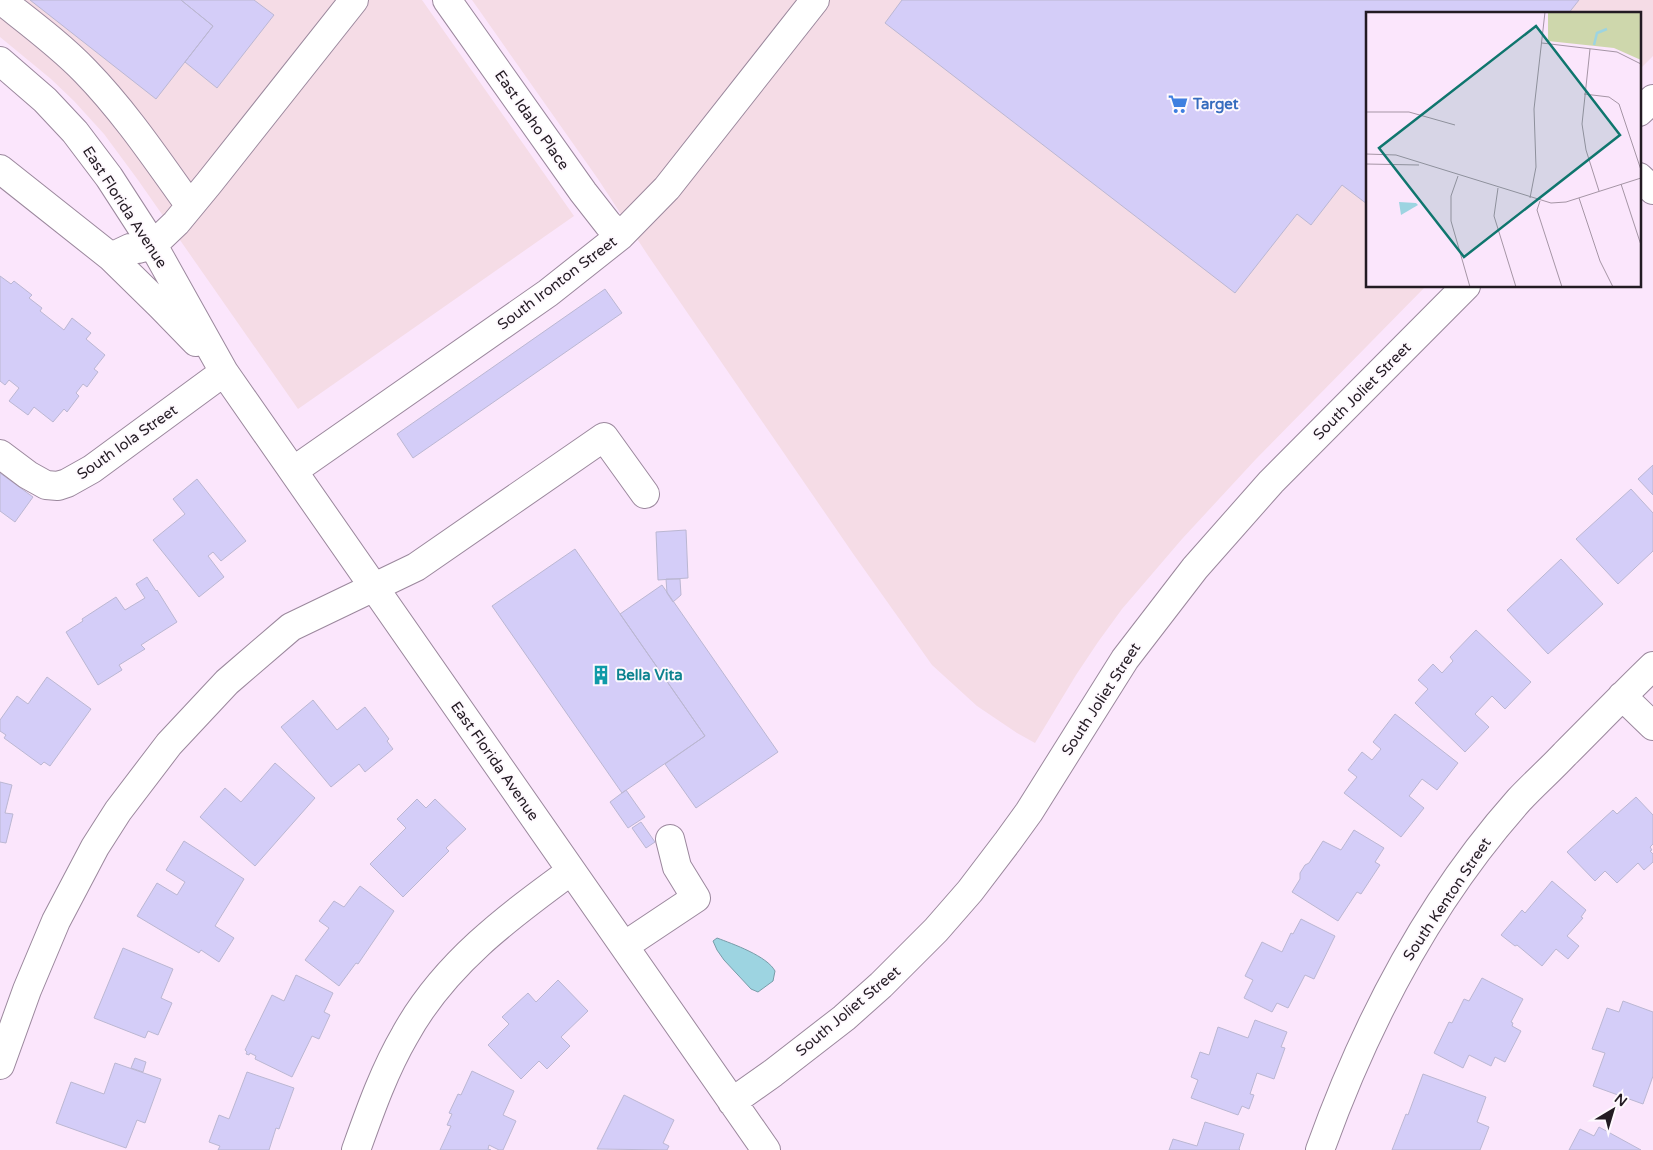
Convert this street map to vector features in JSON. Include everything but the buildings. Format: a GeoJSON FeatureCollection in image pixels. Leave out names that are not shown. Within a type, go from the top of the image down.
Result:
{"type":"FeatureCollection","features":[{"type":"Feature","properties":{"kind":"street"},"geometry":{"type":"LineString","coordinates":[[1,0],[73,59],[94,80],[140,134],[190,206]]}},
{"type":"Feature","properties":{"kind":"street"},"geometry":{"type":"LineString","coordinates":[[111,257],[130,248],[138,249],[153,245],[190,206],[354,0]]}},
{"type":"Feature","properties":{"kind":"street","name":"East Idaho Place"},"geometry":{"type":"LineString","coordinates":[[447,0],[583,192],[620,236]]}},
{"type":"Feature","properties":{"kind":"street","name":"South Ironton Street"},"geometry":{"type":"LineString","coordinates":[[293,471],[544,296],[620,236],[666,188],[815,0]]}},
{"type":"Feature","properties":{"kind":"street","name":"East Florida Avenue"},"geometry":{"type":"LineString","coordinates":[[0,62],[45,100],[75,132],[109,177],[153,245],[224,372],[766,1150]]}},
{"type":"Feature","properties":{"kind":"street"},"geometry":{"type":"LineString","coordinates":[[0,78],[75,132]]}},
{"type":"Feature","properties":{"kind":"street"},"geometry":{"type":"LineString","coordinates":[[1640,111],[1653,99]]}},
{"type":"Feature","properties":{"kind":"street","name":"East Florida Avenue"},"geometry":{"type":"LineString","coordinates":[[0,170],[111,257],[162,306],[224,372]]}},
{"type":"Feature","properties":{"kind":"street"},"geometry":{"type":"LineString","coordinates":[[1640,178],[1653,190]]}},
{"type":"Feature","properties":{"kind":"street","name":"South Joliet Street"},"geometry":{"type":"LineString","coordinates":[[732,1102],[844,1018],[887,980],[936,930],[970,891],[1008,841],[1038,798],[1125,659],[1178,588],[1271,482],[1464,288]]}},
{"type":"Feature","properties":{"kind":"street","name":"South Iola Street"},"geometry":{"type":"LineString","coordinates":[[0,454],[28,475],[46,485],[58,486],[67,483],[92,469],[224,372]]}},
{"type":"Feature","properties":{"kind":"street"},"geometry":{"type":"LineString","coordinates":[[0,1064],[27,990],[56,921],[95,847],[169,744],[227,682],[291,627],[416,567],[604,437],[645,494]]}},
{"type":"Feature","properties":{"kind":"street","name":"South Kenton Street"},"geometry":{"type":"LineString","coordinates":[[1320,1150],[1350,1071],[1372,1021],[1426,925],[1462,872],[1520,800],[1653,666]]}},
{"type":"Feature","properties":{"kind":"street"},"geometry":{"type":"LineString","coordinates":[[1622,696],[1653,726]]}},
{"type":"Feature","properties":{"kind":"street"},"geometry":{"type":"LineString","coordinates":[[624,946],[696,898],[676,867],[670,839]]}},
{"type":"Feature","properties":{"kind":"street"},"geometry":{"type":"LineString","coordinates":[[356,1150],[384,1076],[405,1035],[430,997],[458,964],[490,933],[571,870]]}},
{"type":"Feature","properties":{"kind":"shaded area"},"geometry":{"type":"Polygon","coordinates":[[[0,0],[422,0],[574,216],[298,409],[104,134],[51,79],[0,37],[0,0]]]}},
{"type":"Feature","properties":{"kind":"shaded area"},"geometry":{"type":"Polygon","coordinates":[[[472,0],[1653,0],[1653,56],[1640,69],[1640,12],[1366,12],[1366,288],[1424,288],[1256,459],[1182,539],[1122,609],[1076,675],[1035,743],[977,706],[932,665],[647,254],[598,179],[472,0]]]}},
{"type":"Feature","properties":{"kind":"water"},"geometry":{"type":"Polygon","coordinates":[[[717,938],[749,951],[765,960],[775,971],[773,981],[758,992],[751,989],[717,950],[713,941],[717,938]]]}},
{"type":"Feature","properties":{"kind":"place","name":"Target"},"geometry":{"type":"Point","coordinates":[1178,104]}},
{"type":"Feature","properties":{"kind":"place","name":"Bella Vita"},"geometry":{"type":"Point","coordinates":[601,675]}}]}
